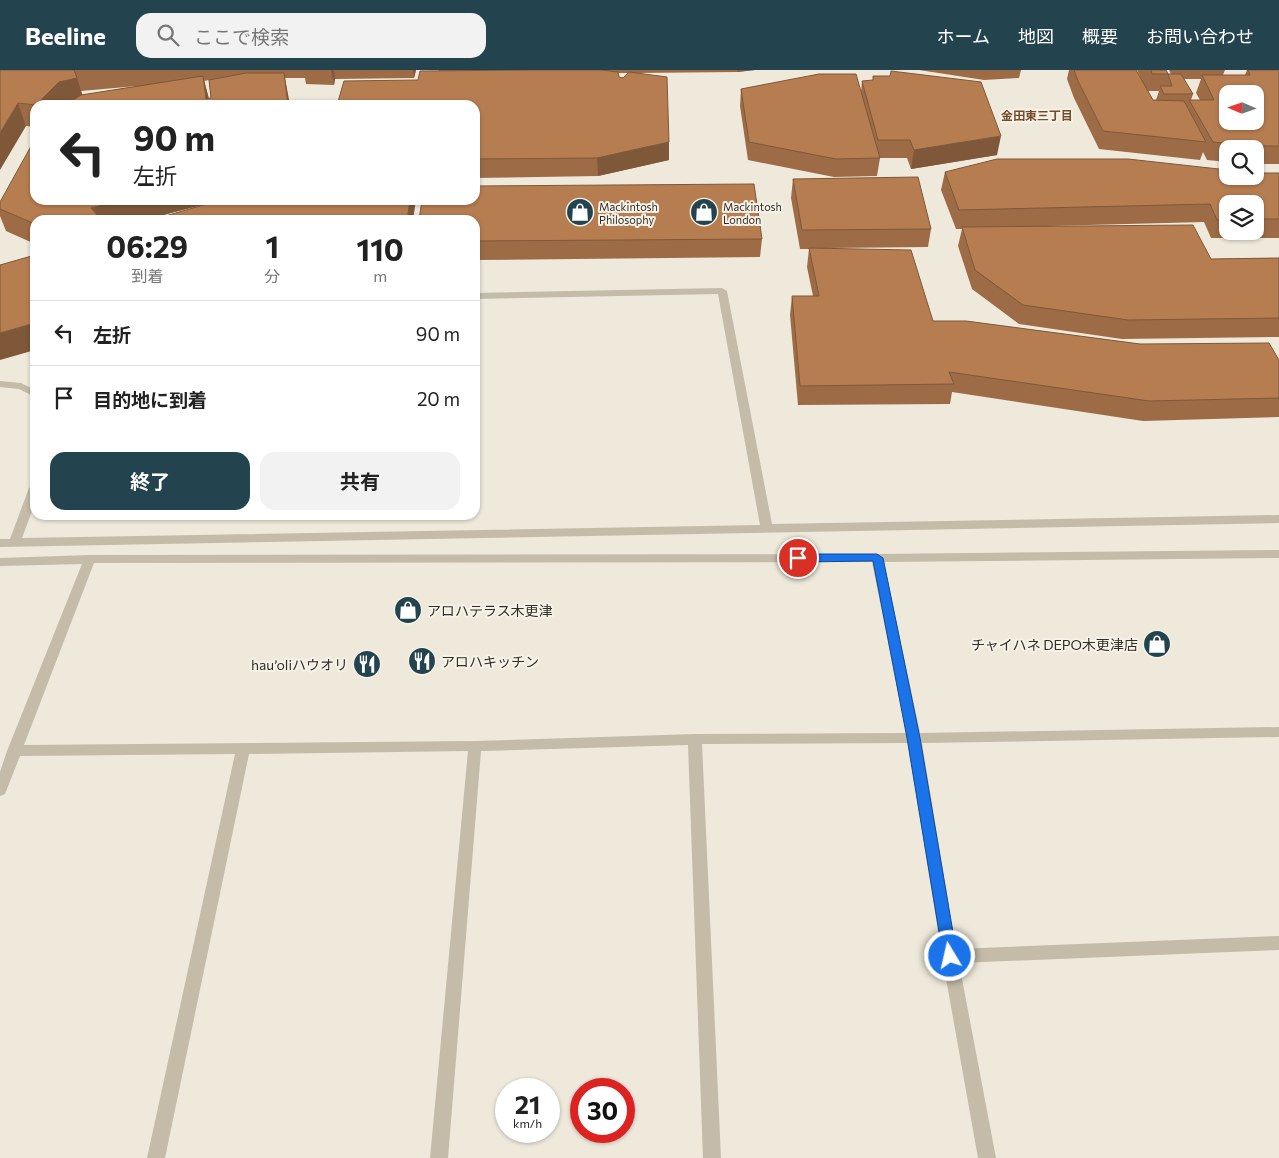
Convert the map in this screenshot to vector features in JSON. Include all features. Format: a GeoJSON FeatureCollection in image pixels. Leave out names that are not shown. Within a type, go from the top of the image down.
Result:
{"type":"FeatureCollection","features":[{"type":"Feature","properties":{"kind":"street"},"geometry":{"type":"LineString","coordinates":[[480,296],[722,291],[767,530]]}},
{"type":"Feature","properties":{"kind":"street"},"geometry":{"type":"LineString","coordinates":[[0,384],[21,386],[30,391]]}},
{"type":"Feature","properties":{"kind":"street"},"geometry":{"type":"LineString","coordinates":[[14,543],[30,501]]}},
{"type":"Feature","properties":{"kind":"street"},"geometry":{"type":"LineString","coordinates":[[0,543],[1279,519]]}},
{"type":"Feature","properties":{"kind":"street"},"geometry":{"type":"LineString","coordinates":[[0,562],[90,559],[877,558],[1279,554]]}},
{"type":"Feature","properties":{"kind":"street"},"geometry":{"type":"LineString","coordinates":[[877,558],[914,738],[950,956],[987,1158]]}},
{"type":"Feature","properties":{"kind":"street"},"geometry":{"type":"LineString","coordinates":[[0,790],[90,559]]}},
{"type":"Feature","properties":{"kind":"street"},"geometry":{"type":"LineString","coordinates":[[14,751],[475,746],[695,739],[914,738],[1279,732]]}},
{"type":"Feature","properties":{"kind":"street"},"geometry":{"type":"LineString","coordinates":[[695,739],[712,1158]]}},
{"type":"Feature","properties":{"kind":"street"},"geometry":{"type":"LineString","coordinates":[[439,1158],[475,746]]}},
{"type":"Feature","properties":{"kind":"street"},"geometry":{"type":"LineString","coordinates":[[156,1158],[242,748]]}},
{"type":"Feature","properties":{"kind":"street"},"geometry":{"type":"LineString","coordinates":[[950,956],[1279,943]]}},
{"type":"Feature","properties":{"kind":"building"},"geometry":{"type":"Polygon","coordinates":[[[0,70],[74,70],[77,78],[59,82],[41,100],[30,100],[30,104],[18,103],[0,133],[0,70]]]}},
{"type":"Feature","properties":{"kind":"building"},"geometry":{"type":"Polygon","coordinates":[[[601,70],[618,72],[619,77],[623,78],[629,72],[667,77],[669,142],[597,158],[480,159],[480,100],[338,100],[344,81],[418,80],[420,71],[601,70]]]}},
{"type":"Feature","properties":{"kind":"building"},"geometry":{"type":"Polygon","coordinates":[[[1074,70],[1136,70],[1153,100],[1184,101],[1206,142],[1103,131],[1074,70]]]}},
{"type":"Feature","properties":{"kind":"building"},"geometry":{"type":"Polygon","coordinates":[[[1151,70],[1166,70],[1168,74],[1152,74],[1151,70]]]}},
{"type":"Feature","properties":{"kind":"building"},"geometry":{"type":"Polygon","coordinates":[[[1248,70],[1279,70],[1279,146],[1264,146],[1264,140],[1219,140],[1219,143],[1213,142],[1189,100],[1214,100],[1202,75],[1250,75],[1248,70]]]}},
{"type":"Feature","properties":{"kind":"building"},"geometry":{"type":"Polygon","coordinates":[[[891,71],[981,82],[1001,136],[914,150],[910,140],[878,140],[862,81],[873,80],[873,76],[890,76],[891,71]]]}},
{"type":"Feature","properties":{"kind":"building"},"geometry":{"type":"Polygon","coordinates":[[[246,73],[284,73],[287,100],[73,100],[81,95],[203,76],[206,99],[211,98],[209,80],[246,73]]]}},
{"type":"Feature","properties":{"kind":"building"},"geometry":{"type":"Polygon","coordinates":[[[819,74],[856,74],[880,158],[836,159],[749,142],[741,89],[819,74]]]}},
{"type":"Feature","properties":{"kind":"building"},"geometry":{"type":"Polygon","coordinates":[[[1168,74],[1181,74],[1193,94],[1164,94],[1160,86],[1172,86],[1168,74]]]}},
{"type":"Feature","properties":{"kind":"building"},"geometry":{"type":"Polygon","coordinates":[[[30,148],[30,205],[103,205],[91,208],[97,215],[30,215],[30,222],[0,209],[0,202],[30,148]]]}},
{"type":"Feature","properties":{"kind":"building"},"geometry":{"type":"Polygon","coordinates":[[[997,159],[1128,159],[1219,169],[1219,185],[1264,185],[1264,173],[1279,173],[1279,219],[1264,219],[1264,195],[1219,195],[1219,220],[1217,220],[1210,204],[959,210],[945,172],[997,159]]]}},
{"type":"Feature","properties":{"kind":"building"},"geometry":{"type":"Polygon","coordinates":[[[918,177],[931,229],[802,230],[793,179],[918,177]]]}},
{"type":"Feature","properties":{"kind":"building"},"geometry":{"type":"Polygon","coordinates":[[[754,184],[762,239],[480,241],[480,215],[420,215],[421,205],[480,205],[480,186],[754,184]]]}},
{"type":"Feature","properties":{"kind":"building"},"geometry":{"type":"Polygon","coordinates":[[[203,205],[409,205],[408,215],[169,215],[203,205]]]}},
{"type":"Feature","properties":{"kind":"building"},"geometry":{"type":"Polygon","coordinates":[[[1193,225],[1211,259],[1279,258],[1279,318],[1128,320],[1023,305],[975,270],[962,227],[1193,225]]]}},
{"type":"Feature","properties":{"kind":"building"},"geometry":{"type":"Polygon","coordinates":[[[809,248],[911,250],[933,321],[966,321],[1140,344],[1269,343],[1279,360],[1279,398],[1149,401],[949,372],[954,384],[800,386],[792,296],[819,296],[809,248]]]}},
{"type":"Feature","properties":{"kind":"building"},"geometry":{"type":"Polygon","coordinates":[[[30,256],[30,324],[0,333],[0,265],[30,256]]]}},
{"type":"Feature","properties":{"kind":"place","name":"Mackintosh Philosophy"},"geometry":{"type":"Point","coordinates":[580,212]}},
{"type":"Feature","properties":{"kind":"place","name":"Mackintosh London"},"geometry":{"type":"Point","coordinates":[704,212]}},
{"type":"Feature","properties":{"kind":"place","name":"アロハテラス木更津"},"geometry":{"type":"Point","coordinates":[408,610]}},
{"type":"Feature","properties":{"kind":"place","name":"チャイハネ DEPO木更津店"},"geometry":{"type":"Point","coordinates":[1157,644]}},
{"type":"Feature","properties":{"kind":"place","name":"アロハキッチン"},"geometry":{"type":"Point","coordinates":[422,661]}},
{"type":"Feature","properties":{"kind":"place","name":"hau’oliハウオリ"},"geometry":{"type":"Point","coordinates":[367,664]}},
{"type":"Feature","properties":{"kind":"district","name":"金田東三丁目"},"geometry":{"type":"Point","coordinates":[1037,115]}},
{"type":"Feature","properties":{"kind":"route"},"geometry":{"type":"LineString","coordinates":[[798,558],[877,558],[914,738],[950,956]]}}]}
